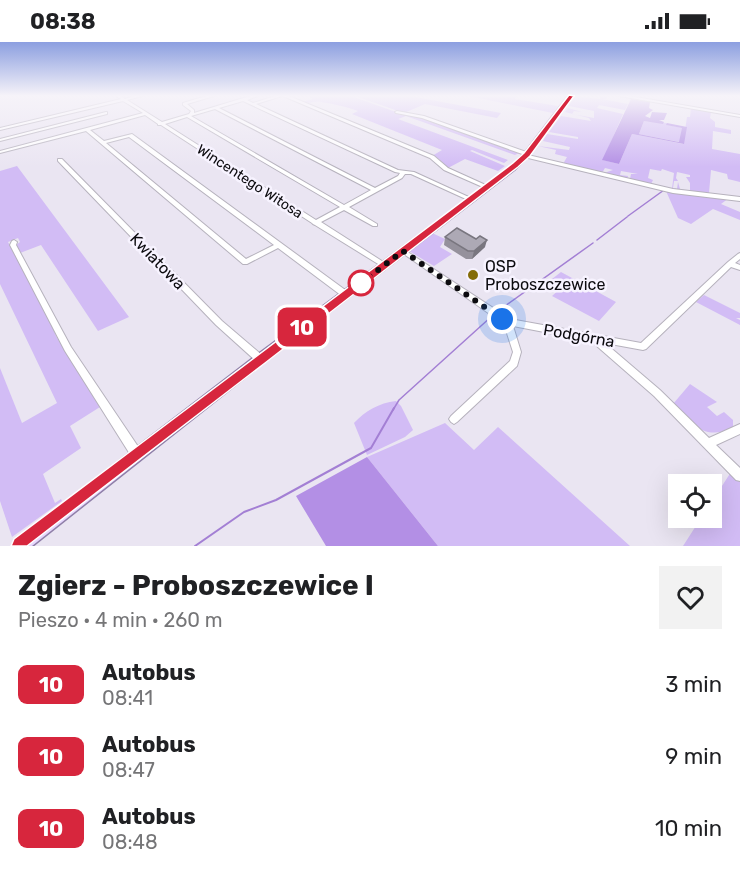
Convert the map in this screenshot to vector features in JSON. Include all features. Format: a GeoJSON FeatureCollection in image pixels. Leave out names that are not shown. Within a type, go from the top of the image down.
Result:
{"type":"FeatureCollection","features":[{"type":"Feature","properties":{"kind":"main road"},"geometry":{"type":"LineString","coordinates":[[20,546],[260,359],[487,187],[526,155],[553,120]]}},
{"type":"Feature","properties":{"kind":"street"},"geometry":{"type":"LineString","coordinates":[[0,129],[38,120]]}},
{"type":"Feature","properties":{"kind":"street"},"geometry":{"type":"LineString","coordinates":[[0,140],[77,120],[245,262],[278,245]]}},
{"type":"Feature","properties":{"kind":"street"},"geometry":{"type":"LineString","coordinates":[[0,152],[124,120]]}},
{"type":"Feature","properties":{"kind":"street","name":"Wincentego Witosa"},"geometry":{"type":"LineString","coordinates":[[153,120],[383,266]]}},
{"type":"Feature","properties":{"kind":"street"},"geometry":{"type":"LineString","coordinates":[[160,124],[174,120]]}},
{"type":"Feature","properties":{"kind":"street"},"geometry":{"type":"LineString","coordinates":[[200,120],[375,225]]}},
{"type":"Feature","properties":{"kind":"street"},"geometry":{"type":"LineString","coordinates":[[238,120],[375,190]]}},
{"type":"Feature","properties":{"kind":"street"},"geometry":{"type":"LineString","coordinates":[[286,120],[397,171],[412,173],[470,200]]}},
{"type":"Feature","properties":{"kind":"street"},"geometry":{"type":"LineString","coordinates":[[340,120],[432,157],[446,169],[487,187]]}},
{"type":"Feature","properties":{"kind":"street"},"geometry":{"type":"LineString","coordinates":[[430,120],[526,155],[670,190],[740,199]]}},
{"type":"Feature","properties":{"kind":"street"},"geometry":{"type":"LineString","coordinates":[[472,135],[480,130]]}},
{"type":"Feature","properties":{"kind":"street"},"geometry":{"type":"LineString","coordinates":[[103,143],[130,135],[345,294]]}},
{"type":"Feature","properties":{"kind":"street","name":"Kwiatowa"},"geometry":{"type":"LineString","coordinates":[[60,159],[212,316],[260,359]]}},
{"type":"Feature","properties":{"kind":"street"},"geometry":{"type":"LineString","coordinates":[[315,223],[400,177],[404,172]]}},
{"type":"Feature","properties":{"kind":"street"},"geometry":{"type":"LineString","coordinates":[[14,242],[13,245],[68,349],[137,455]]}},
{"type":"Feature","properties":{"kind":"street","name":"Podgórna"},"geometry":{"type":"LineString","coordinates":[[403,251],[508,322],[646,346],[740,255]]}},
{"type":"Feature","properties":{"kind":"street"},"geometry":{"type":"LineString","coordinates":[[730,264],[740,268]]}},
{"type":"Feature","properties":{"kind":"street"},"geometry":{"type":"LineString","coordinates":[[454,419],[514,363],[517,352],[508,322]]}},
{"type":"Feature","properties":{"kind":"street"},"geometry":{"type":"LineString","coordinates":[[593,338],[657,393],[740,476]]}},
{"type":"Feature","properties":{"kind":"street"},"geometry":{"type":"LineString","coordinates":[[708,444],[740,429]]}},
{"type":"Feature","properties":{"kind":"shaded area"},"geometry":{"type":"Polygon","coordinates":[[[366,120],[399,120],[508,160],[504,163],[472,150],[470,151],[505,166],[498,171],[465,159],[448,168],[432,156],[442,150],[366,120]]]}},
{"type":"Feature","properties":{"kind":"shaded area"},"geometry":{"type":"Polygon","coordinates":[[[416,120],[426,120],[519,153],[515,155],[416,120]]]}},
{"type":"Feature","properties":{"kind":"shaded area"},"geometry":{"type":"Polygon","coordinates":[[[558,120],[621,120],[603,160],[619,164],[632,134],[683,144],[687,120],[712,120],[715,122],[715,127],[731,130],[731,134],[713,131],[712,149],[740,154],[740,182],[728,179],[727,174],[711,170],[709,193],[690,192],[690,183],[686,177],[690,175],[677,172],[678,181],[674,181],[673,188],[677,189],[678,182],[680,189],[687,191],[672,189],[674,173],[662,169],[661,171],[650,169],[648,178],[653,180],[651,184],[630,179],[631,174],[638,174],[621,171],[620,175],[628,176],[627,179],[604,173],[613,170],[605,168],[602,173],[563,164],[567,157],[555,154],[556,150],[538,146],[569,150],[570,147],[543,141],[547,134],[578,139],[578,137],[549,132],[558,120]]]}},
{"type":"Feature","properties":{"kind":"shaded area"},"geometry":{"type":"Polygon","coordinates":[[[621,120],[664,120],[659,120],[664,122],[663,124],[644,121],[639,134],[679,142],[682,128],[666,125],[667,123],[687,127],[684,144],[632,134],[619,164],[602,160],[621,120]]]}},
{"type":"Feature","properties":{"kind":"shaded area"},"geometry":{"type":"Polygon","coordinates":[[[644,121],[667,123],[667,125],[683,128],[680,142],[639,134],[644,121]]]}},
{"type":"Feature","properties":{"kind":"shaded area"},"geometry":{"type":"Polygon","coordinates":[[[17,166],[129,317],[98,331],[41,245],[20,253],[16,245],[20,242],[18,238],[8,242],[48,314],[56,336],[100,407],[70,426],[81,448],[43,474],[55,503],[61,499],[62,501],[12,537],[0,501],[0,368],[22,423],[57,403],[0,284],[0,171],[17,166]]]}},
{"type":"Feature","properties":{"kind":"shaded area"},"geometry":{"type":"Polygon","coordinates":[[[666,191],[729,198],[721,204],[740,212],[740,220],[713,209],[691,224],[678,218],[666,191]]]}},
{"type":"Feature","properties":{"kind":"shaded area"},"geometry":{"type":"Polygon","coordinates":[[[432,233],[445,239],[440,247],[452,254],[434,266],[409,251],[432,233]]]}},
{"type":"Feature","properties":{"kind":"shaded area"},"geometry":{"type":"Polygon","coordinates":[[[561,272],[616,302],[599,321],[552,296],[563,286],[552,279],[561,272]]]}},
{"type":"Feature","properties":{"kind":"shaded area"},"geometry":{"type":"Polygon","coordinates":[[[704,295],[740,313],[740,318],[736,318],[740,320],[740,325],[696,302],[704,295]]]}},
{"type":"Feature","properties":{"kind":"shaded area"},"geometry":{"type":"Polygon","coordinates":[[[690,384],[717,402],[707,407],[717,416],[724,412],[733,420],[733,428],[714,433],[706,431],[693,424],[673,404],[690,384]]]}},
{"type":"Feature","properties":{"kind":"shaded area"},"geometry":{"type":"Polygon","coordinates":[[[396,401],[413,430],[405,437],[367,455],[354,423],[373,408],[396,401]]]}},
{"type":"Feature","properties":{"kind":"shaded area"},"geometry":{"type":"Polygon","coordinates":[[[445,423],[474,450],[498,427],[630,546],[438,546],[367,457],[445,423]]]}},
{"type":"Feature","properties":{"kind":"shaded area"},"geometry":{"type":"Polygon","coordinates":[[[367,457],[438,546],[326,546],[296,496],[367,457]]]}},
{"type":"Feature","properties":{"kind":"shaded area"},"geometry":{"type":"Polygon","coordinates":[[[731,472],[740,481],[740,546],[683,546],[695,528],[722,528],[722,486],[731,472]]]}},
{"type":"Feature","properties":{"kind":"building"},"geometry":{"type":"Polygon","coordinates":[[[457,228],[476,239],[480,236],[487,240],[474,251],[468,251],[445,237],[457,228]]]}},
{"type":"Feature","properties":{"kind":"waterway"},"geometry":{"type":"LineString","coordinates":[[628,216],[664,190]]}},
{"type":"Feature","properties":{"kind":"waterway"},"geometry":{"type":"LineString","coordinates":[[597,240],[627,217]]}},
{"type":"Feature","properties":{"kind":"waterway"},"geometry":{"type":"LineString","coordinates":[[498,311],[593,243]]}},
{"type":"Feature","properties":{"kind":"waterway"},"geometry":{"type":"LineString","coordinates":[[393,410],[399,400],[492,316]]}},
{"type":"Feature","properties":{"kind":"waterway"},"geometry":{"type":"LineString","coordinates":[[195,546],[244,512],[276,500],[371,448],[394,408]]}},
{"type":"Feature","properties":{"kind":"bus line","name":"10"},"geometry":{"type":"LineString","coordinates":[[20,546],[260,359],[516,165],[553,120]]}},
{"type":"Feature","properties":{"kind":"place","name":"OSP Proboszczewice"},"geometry":{"type":"Point","coordinates":[473,275]}},
{"type":"Feature","properties":{"kind":"route"},"geometry":{"type":"LineString","coordinates":[[361,283],[403,251],[502,319]]}}]}
